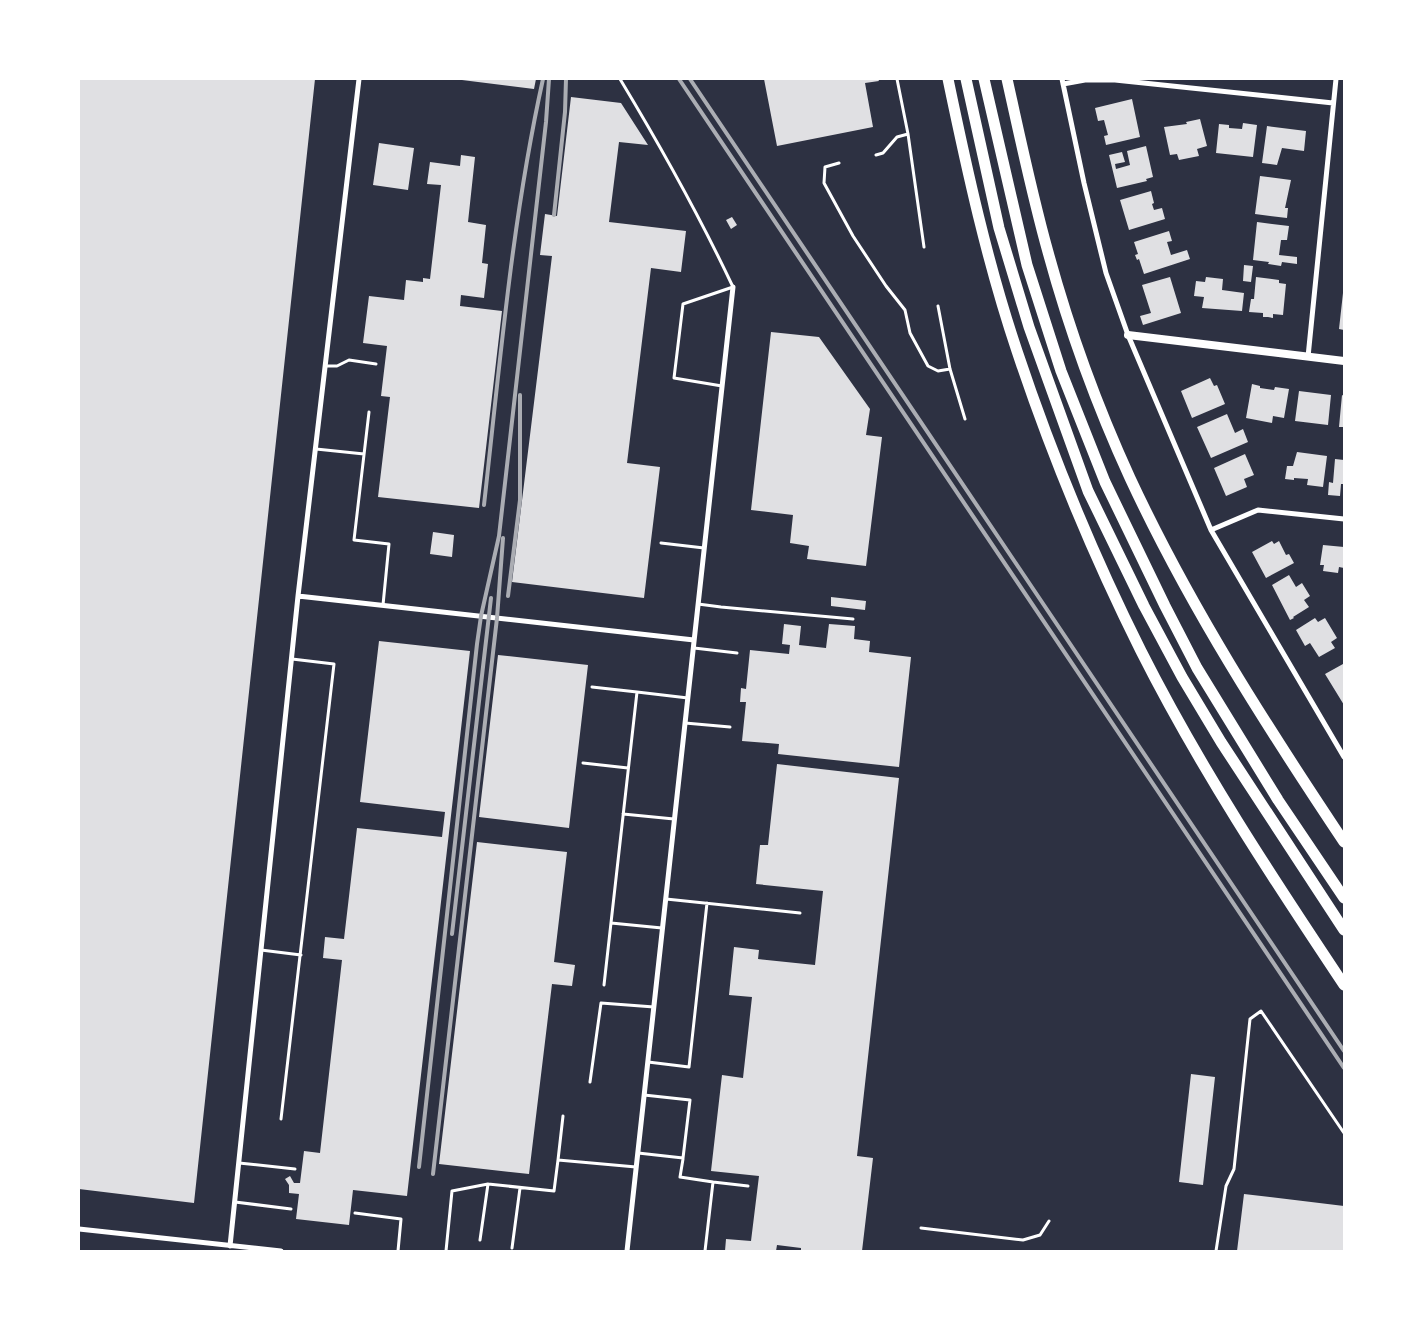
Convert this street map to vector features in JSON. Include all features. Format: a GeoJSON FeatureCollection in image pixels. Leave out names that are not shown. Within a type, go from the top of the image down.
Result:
{"type":"FeatureCollection","features":[{"type":"Feature","properties":{"kind":"highway"},"geometry":{"type":"LineString","coordinates":[[948,79],[981,225],[1000,298],[1028,384],[1074,503],[1117,601],[1168,703],[1213,782],[1344,985]]}},
{"type":"Feature","properties":{"kind":"highway"},"geometry":{"type":"LineString","coordinates":[[966,79],[1002,237],[1029,327],[1088,491],[1144,606],[1182,677],[1221,742],[1344,930]]}},
{"type":"Feature","properties":{"kind":"highway"},"geometry":{"type":"LineString","coordinates":[[984,79],[1027,265],[1061,371],[1105,482],[1196,668],[1278,800],[1344,898]]}},
{"type":"Feature","properties":{"kind":"highway"},"geometry":{"type":"LineString","coordinates":[[1008,79],[1031,185],[1048,252],[1067,314],[1096,396],[1130,477],[1173,566],[1226,659],[1344,842]]}},
{"type":"Feature","properties":{"kind":"street"},"geometry":{"type":"LineString","coordinates":[[230,1246],[298,596],[359,79]]}},
{"type":"Feature","properties":{"kind":"street"},"geometry":{"type":"LineString","coordinates":[[1308,356],[1336,79]]}},
{"type":"Feature","properties":{"kind":"street"},"geometry":{"type":"LineString","coordinates":[[1333,103],[1115,80],[1062,82],[1106,272],[1128,335],[1211,530],[1344,757]]}},
{"type":"Feature","properties":{"kind":"street"},"geometry":{"type":"LineString","coordinates":[[626,1251],[733,287]]}},
{"type":"Feature","properties":{"kind":"street"},"geometry":{"type":"LineString","coordinates":[[1128,335],[1344,361]]}},
{"type":"Feature","properties":{"kind":"street"},"geometry":{"type":"LineString","coordinates":[[1211,530],[1258,510],[1344,519]]}},
{"type":"Feature","properties":{"kind":"street"},"geometry":{"type":"LineString","coordinates":[[298,596],[694,640]]}},
{"type":"Feature","properties":{"kind":"street"},"geometry":{"type":"LineString","coordinates":[[79,1229],[281,1251]]}},
{"type":"Feature","properties":{"kind":"lane"},"geometry":{"type":"LineString","coordinates":[[620,79],[667,158],[712,242],[733,287],[683,304],[674,378],[722,386]]}},
{"type":"Feature","properties":{"kind":"lane"},"geometry":{"type":"LineString","coordinates":[[897,79],[908,134],[924,248]]}},
{"type":"Feature","properties":{"kind":"lane"},"geometry":{"type":"LineString","coordinates":[[876,155],[883,152],[897,136],[908,134]]}},
{"type":"Feature","properties":{"kind":"lane"},"geometry":{"type":"LineString","coordinates":[[839,163],[825,167],[824,183],[853,236],[886,286],[905,310],[910,333],[928,366],[938,371],[950,369]]}},
{"type":"Feature","properties":{"kind":"lane"},"geometry":{"type":"LineString","coordinates":[[938,306],[950,369],[966,419]]}},
{"type":"Feature","properties":{"kind":"lane"},"geometry":{"type":"LineString","coordinates":[[325,366],[338,366],[349,360],[376,364]]}},
{"type":"Feature","properties":{"kind":"lane"},"geometry":{"type":"LineString","coordinates":[[369,412],[354,540],[389,544],[383,604]]}},
{"type":"Feature","properties":{"kind":"lane"},"geometry":{"type":"LineString","coordinates":[[316,449],[364,454]]}},
{"type":"Feature","properties":{"kind":"lane"},"geometry":{"type":"LineString","coordinates":[[661,543],[704,548]]}},
{"type":"Feature","properties":{"kind":"lane"},"geometry":{"type":"LineString","coordinates":[[698,604],[853,619]]}},
{"type":"Feature","properties":{"kind":"lane"},"geometry":{"type":"LineString","coordinates":[[693,648],[737,652]]}},
{"type":"Feature","properties":{"kind":"lane"},"geometry":{"type":"LineString","coordinates":[[281,1119],[334,664],[292,658]]}},
{"type":"Feature","properties":{"kind":"lane"},"geometry":{"type":"LineString","coordinates":[[592,688],[688,698]]}},
{"type":"Feature","properties":{"kind":"lane"},"geometry":{"type":"LineString","coordinates":[[604,986],[637,692]]}},
{"type":"Feature","properties":{"kind":"lane"},"geometry":{"type":"LineString","coordinates":[[685,723],[730,727]]}},
{"type":"Feature","properties":{"kind":"lane"},"geometry":{"type":"LineString","coordinates":[[583,763],[628,768]]}},
{"type":"Feature","properties":{"kind":"lane"},"geometry":{"type":"LineString","coordinates":[[623,814],[674,819]]}},
{"type":"Feature","properties":{"kind":"lane"},"geometry":{"type":"LineString","coordinates":[[665,899],[800,913]]}},
{"type":"Feature","properties":{"kind":"lane"},"geometry":{"type":"LineString","coordinates":[[647,1062],[690,1067],[707,903]]}},
{"type":"Feature","properties":{"kind":"lane"},"geometry":{"type":"LineString","coordinates":[[611,922],[662,928]]}},
{"type":"Feature","properties":{"kind":"lane"},"geometry":{"type":"LineString","coordinates":[[261,950],[301,955]]}},
{"type":"Feature","properties":{"kind":"lane"},"geometry":{"type":"LineString","coordinates":[[590,1082],[601,1003],[654,1007]]}},
{"type":"Feature","properties":{"kind":"lane"},"geometry":{"type":"LineString","coordinates":[[1216,1251],[1226,1186],[1234,1169],[1250,1019],[1261,1011],[1344,1133]]}},
{"type":"Feature","properties":{"kind":"lane"},"geometry":{"type":"LineString","coordinates":[[644,1095],[690,1100],[680,1177],[748,1186]]}},
{"type":"Feature","properties":{"kind":"lane"},"geometry":{"type":"LineString","coordinates":[[446,1251],[452,1192],[488,1184],[554,1191],[563,1116]]}},
{"type":"Feature","properties":{"kind":"lane"},"geometry":{"type":"LineString","coordinates":[[638,1152],[683,1158]]}},
{"type":"Feature","properties":{"kind":"lane"},"geometry":{"type":"LineString","coordinates":[[558,1160],[636,1167]]}},
{"type":"Feature","properties":{"kind":"lane"},"geometry":{"type":"LineString","coordinates":[[238,1163],[295,1169]]}},
{"type":"Feature","properties":{"kind":"lane"},"geometry":{"type":"LineString","coordinates":[[705,1251],[713,1182]]}},
{"type":"Feature","properties":{"kind":"lane"},"geometry":{"type":"LineString","coordinates":[[480,1240],[488,1184]]}},
{"type":"Feature","properties":{"kind":"lane"},"geometry":{"type":"LineString","coordinates":[[512,1248],[520,1188]]}},
{"type":"Feature","properties":{"kind":"lane"},"geometry":{"type":"LineString","coordinates":[[234,1202],[291,1209]]}},
{"type":"Feature","properties":{"kind":"lane"},"geometry":{"type":"LineString","coordinates":[[355,1213],[401,1218],[398,1251]]}},
{"type":"Feature","properties":{"kind":"lane"},"geometry":{"type":"LineString","coordinates":[[921,1228],[1023,1240],[1040,1235],[1048,1221]]}},
{"type":"Feature","properties":{"kind":"lane"},"geometry":{"type":"LineString","coordinates":[[217,1251],[218,1244]]}},
{"type":"Feature","properties":{"kind":"building"},"geometry":{"type":"Polygon","coordinates":[[[79,79],[315,79],[194,1203],[79,1189],[79,79]]]}},
{"type":"Feature","properties":{"kind":"building"},"geometry":{"type":"Polygon","coordinates":[[[462,79],[536,79],[534,89],[462,79]]]}},
{"type":"Feature","properties":{"kind":"building"},"geometry":{"type":"Polygon","coordinates":[[[764,79],[878,79],[879,81],[865,83],[873,127],[777,146],[764,79]]]}},
{"type":"Feature","properties":{"kind":"building"},"geometry":{"type":"Polygon","coordinates":[[[571,97],[621,103],[648,145],[619,142],[609,222],[686,231],[681,272],[651,268],[627,463],[660,467],[644,598],[512,582],[552,256],[540,255],[545,214],[557,216],[571,97]]]}},
{"type":"Feature","properties":{"kind":"building"},"geometry":{"type":"Polygon","coordinates":[[[1132,99],[1140,137],[1106,145],[1104,136],[1108,135],[1104,120],[1098,121],[1095,108],[1132,99]]]}},
{"type":"Feature","properties":{"kind":"building"},"geometry":{"type":"Polygon","coordinates":[[[1200,119],[1207,146],[1197,149],[1199,156],[1179,160],[1177,154],[1170,155],[1164,127],[1187,124],[1186,122],[1200,119]]]}},
{"type":"Feature","properties":{"kind":"building"},"geometry":{"type":"Polygon","coordinates":[[[1243,123],[1257,125],[1253,157],[1216,153],[1219,124],[1229,125],[1229,128],[1242,129],[1243,123]]]}},
{"type":"Feature","properties":{"kind":"building"},"geometry":{"type":"Polygon","coordinates":[[[1267,126],[1306,131],[1304,151],[1282,148],[1277,165],[1262,163],[1267,126]]]}},
{"type":"Feature","properties":{"kind":"building"},"geometry":{"type":"Polygon","coordinates":[[[379,143],[414,148],[408,190],[373,185],[379,143]]]}},
{"type":"Feature","properties":{"kind":"building"},"geometry":{"type":"Polygon","coordinates":[[[1146,146],[1153,177],[1146,179],[1147,181],[1117,188],[1109,155],[1122,152],[1125,162],[1115,164],[1116,169],[1130,165],[1127,151],[1146,146]]]}},
{"type":"Feature","properties":{"kind":"building"},"geometry":{"type":"Polygon","coordinates":[[[461,155],[475,157],[468,222],[486,225],[482,263],[488,264],[484,298],[461,295],[460,306],[502,311],[479,508],[378,497],[390,397],[381,396],[387,346],[363,343],[369,296],[404,300],[406,280],[423,282],[423,278],[430,279],[441,185],[427,184],[430,162],[460,166],[461,155]]]}},
{"type":"Feature","properties":{"kind":"building"},"geometry":{"type":"Polygon","coordinates":[[[1260,176],[1291,180],[1285,208],[1288,208],[1287,218],[1255,214],[1260,176]]]}},
{"type":"Feature","properties":{"kind":"building"},"geometry":{"type":"Polygon","coordinates":[[[1151,191],[1154,210],[1162,208],[1165,219],[1129,230],[1120,200],[1151,191]]]}},
{"type":"Feature","properties":{"kind":"building"},"geometry":{"type":"Polygon","coordinates":[[[732,217],[737,225],[731,229],[726,220],[732,217]]]}},
{"type":"Feature","properties":{"kind":"building"},"geometry":{"type":"Polygon","coordinates":[[[1257,222],[1289,226],[1287,240],[1281,240],[1279,255],[1297,257],[1297,264],[1282,262],[1281,266],[1253,260],[1257,222]]]}},
{"type":"Feature","properties":{"kind":"building"},"geometry":{"type":"Polygon","coordinates":[[[1169,231],[1172,241],[1167,242],[1171,255],[1187,250],[1190,259],[1144,274],[1139,259],[1137,260],[1135,255],[1138,254],[1134,242],[1169,231]]]}},
{"type":"Feature","properties":{"kind":"building"},"geometry":{"type":"Polygon","coordinates":[[[1244,265],[1253,266],[1251,282],[1243,281],[1244,265]]]}},
{"type":"Feature","properties":{"kind":"building"},"geometry":{"type":"Polygon","coordinates":[[[1170,277],[1181,313],[1143,325],[1140,316],[1151,313],[1142,285],[1170,277]]]}},
{"type":"Feature","properties":{"kind":"building"},"geometry":{"type":"Polygon","coordinates":[[[1206,277],[1223,279],[1222,290],[1244,293],[1242,311],[1202,308],[1204,297],[1194,296],[1196,281],[1205,282],[1206,277]]]}},
{"type":"Feature","properties":{"kind":"building"},"geometry":{"type":"Polygon","coordinates":[[[1256,277],[1279,280],[1279,283],[1286,284],[1283,315],[1273,314],[1273,318],[1263,317],[1263,313],[1249,312],[1251,299],[1254,299],[1256,277]]]}},
{"type":"Feature","properties":{"kind":"building"},"geometry":{"type":"Polygon","coordinates":[[[1344,293],[1344,330],[1339,329],[1344,293]]]}},
{"type":"Feature","properties":{"kind":"building"},"geometry":{"type":"Polygon","coordinates":[[[771,332],[819,337],[870,409],[866,435],[882,437],[866,566],[807,559],[809,546],[790,543],[793,515],[751,510],[771,332]]]}},
{"type":"Feature","properties":{"kind":"building"},"geometry":{"type":"Polygon","coordinates":[[[1210,378],[1214,386],[1217,385],[1225,404],[1192,418],[1181,391],[1210,378]]]}},
{"type":"Feature","properties":{"kind":"building"},"geometry":{"type":"Polygon","coordinates":[[[1252,384],[1260,386],[1260,388],[1274,390],[1275,387],[1289,389],[1284,418],[1273,416],[1272,423],[1246,418],[1252,384]]]}},
{"type":"Feature","properties":{"kind":"building"},"geometry":{"type":"Polygon","coordinates":[[[1299,391],[1331,395],[1328,425],[1295,421],[1299,391]]]}},
{"type":"Feature","properties":{"kind":"building"},"geometry":{"type":"Polygon","coordinates":[[[1342,395],[1344,396],[1344,427],[1339,427],[1342,395]]]}},
{"type":"Feature","properties":{"kind":"building"},"geometry":{"type":"Polygon","coordinates":[[[1227,414],[1235,433],[1243,429],[1248,442],[1211,458],[1197,427],[1227,414]]]}},
{"type":"Feature","properties":{"kind":"building"},"geometry":{"type":"Polygon","coordinates":[[[1297,452],[1327,456],[1323,487],[1307,485],[1308,479],[1285,479],[1287,466],[1293,466],[1297,452]]]}},
{"type":"Feature","properties":{"kind":"building"},"geometry":{"type":"Polygon","coordinates":[[[1245,454],[1254,475],[1244,479],[1247,487],[1226,496],[1214,468],[1245,454]]]}},
{"type":"Feature","properties":{"kind":"building"},"geometry":{"type":"Polygon","coordinates":[[[1335,459],[1344,460],[1344,484],[1341,484],[1340,496],[1328,495],[1329,482],[1333,483],[1335,459]]]}},
{"type":"Feature","properties":{"kind":"building"},"geometry":{"type":"Polygon","coordinates":[[[433,532],[454,535],[452,557],[430,554],[433,532]]]}},
{"type":"Feature","properties":{"kind":"building"},"geometry":{"type":"Polygon","coordinates":[[[1272,541],[1274,544],[1279,541],[1286,555],[1289,554],[1294,563],[1266,578],[1252,552],[1272,541]]]}},
{"type":"Feature","properties":{"kind":"building"},"geometry":{"type":"Polygon","coordinates":[[[1323,545],[1344,547],[1344,568],[1339,567],[1338,573],[1323,571],[1324,565],[1320,565],[1323,545]]]}},
{"type":"Feature","properties":{"kind":"building"},"geometry":{"type":"Polygon","coordinates":[[[1289,575],[1296,587],[1302,583],[1310,596],[1304,600],[1309,607],[1290,620],[1272,585],[1289,575]]]}},
{"type":"Feature","properties":{"kind":"building"},"geometry":{"type":"Polygon","coordinates":[[[831,597],[866,601],[865,610],[831,606],[831,597]]]}},
{"type":"Feature","properties":{"kind":"building"},"geometry":{"type":"Polygon","coordinates":[[[1315,618],[1318,622],[1325,618],[1337,638],[1331,642],[1335,648],[1319,657],[1310,643],[1305,646],[1296,630],[1315,618]]]}},
{"type":"Feature","properties":{"kind":"building"},"geometry":{"type":"Polygon","coordinates":[[[784,624],[801,626],[799,645],[826,648],[829,624],[855,626],[854,639],[870,641],[869,652],[911,657],[899,767],[778,754],[779,744],[742,741],[746,702],[740,702],[741,688],[746,689],[750,650],[789,654],[790,645],[782,644],[784,624]]]}},
{"type":"Feature","properties":{"kind":"building"},"geometry":{"type":"Polygon","coordinates":[[[379,641],[470,651],[407,1196],[353,1190],[349,1225],[296,1219],[299,1194],[289,1193],[289,1185],[285,1179],[290,1176],[294,1183],[300,1183],[304,1151],[320,1153],[342,960],[323,958],[325,937],[344,939],[357,828],[442,837],[445,812],[360,802],[379,641]]]}},
{"type":"Feature","properties":{"kind":"building"},"geometry":{"type":"Polygon","coordinates":[[[498,655],[588,665],[569,828],[479,817],[498,655]]]}},
{"type":"Feature","properties":{"kind":"building"},"geometry":{"type":"Polygon","coordinates":[[[1343,664],[1344,666],[1344,705],[1325,674],[1343,664]]]}},
{"type":"Feature","properties":{"kind":"building"},"geometry":{"type":"Polygon","coordinates":[[[777,764],[899,778],[857,1156],[873,1158],[862,1251],[801,1251],[801,1248],[777,1245],[776,1251],[725,1251],[726,1239],[751,1241],[759,1176],[711,1171],[722,1075],[743,1078],[752,997],[729,995],[734,947],[759,950],[758,959],[815,965],[823,891],[756,884],[760,845],[768,845],[777,764]]]}},
{"type":"Feature","properties":{"kind":"building"},"geometry":{"type":"Polygon","coordinates":[[[477,842],[567,852],[554,962],[575,965],[572,986],[552,984],[529,1174],[439,1164],[477,842]]]}},
{"type":"Feature","properties":{"kind":"building"},"geometry":{"type":"Polygon","coordinates":[[[1191,1074],[1215,1077],[1203,1185],[1179,1182],[1191,1074]]]}},
{"type":"Feature","properties":{"kind":"building"},"geometry":{"type":"Polygon","coordinates":[[[1244,1194],[1344,1206],[1344,1251],[1237,1251],[1244,1194]]]}},
{"type":"Feature","properties":{"kind":"railway"},"geometry":{"type":"LineString","coordinates":[[484,505],[515,238],[532,132],[543,79]]}},
{"type":"Feature","properties":{"kind":"railway"},"geometry":{"type":"LineString","coordinates":[[419,1167],[477,644],[481,616],[499,536],[546,122],[549,79]]}},
{"type":"Feature","properties":{"kind":"railway"},"geometry":{"type":"LineString","coordinates":[[554,215],[565,112],[566,79]]}},
{"type":"Feature","properties":{"kind":"railway"},"geometry":{"type":"LineString","coordinates":[[679,79],[1344,1068]]}},
{"type":"Feature","properties":{"kind":"railway"},"geometry":{"type":"LineString","coordinates":[[690,79],[1344,1051]]}},
{"type":"Feature","properties":{"kind":"railway"},"geometry":{"type":"LineString","coordinates":[[508,596],[520,500],[520,395]]}},
{"type":"Feature","properties":{"kind":"railway"},"geometry":{"type":"LineString","coordinates":[[433,1174],[497,618],[503,538]]}},
{"type":"Feature","properties":{"kind":"railway"},"geometry":{"type":"LineString","coordinates":[[452,934],[491,598]]}}]}
